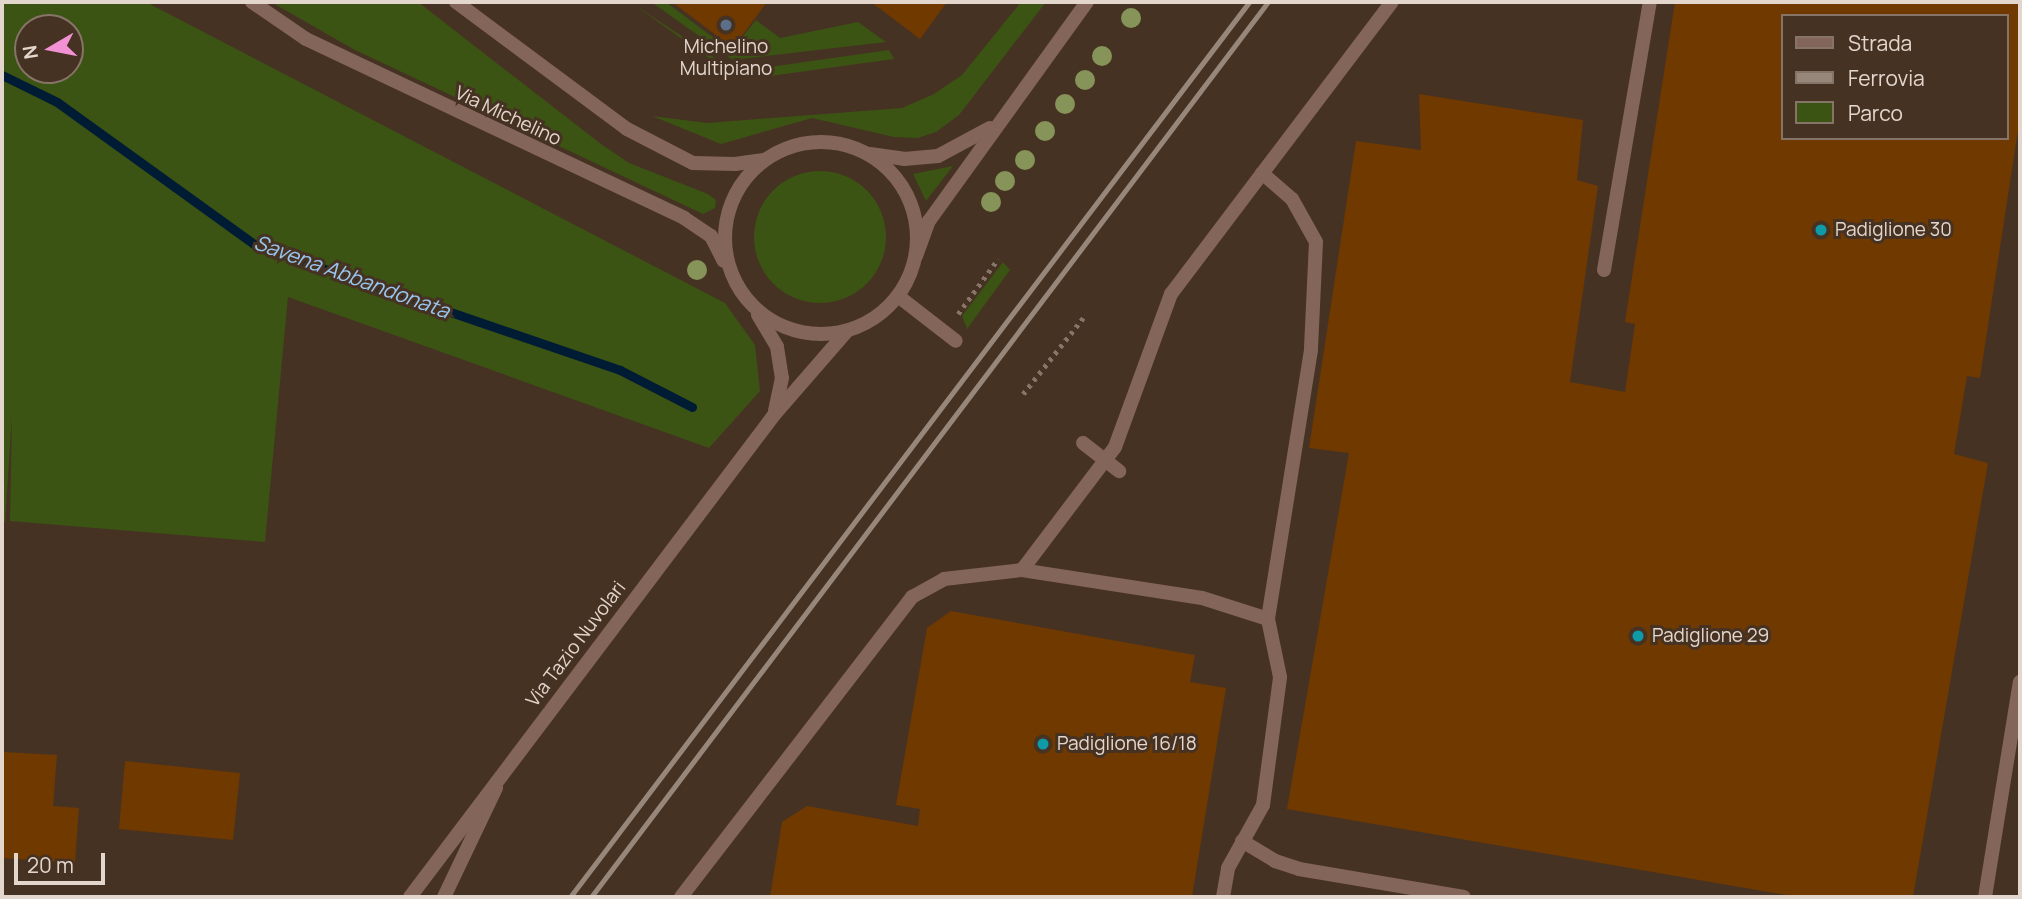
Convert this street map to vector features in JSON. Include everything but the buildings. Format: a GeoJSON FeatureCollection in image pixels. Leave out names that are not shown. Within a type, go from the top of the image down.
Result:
{"type":"FeatureCollection","features":[{"type":"Feature","properties":{"kind":"street","name":"Via Michelino"},"geometry":{"type":"LineString","coordinates":[[252,2],[306,39],[684,218],[711,236],[733,277]]}},
{"type":"Feature","properties":{"kind":"street"},"geometry":{"type":"LineString","coordinates":[[456,2],[627,129],[693,163],[735,164],[764,159],[789,147],[816,141],[844,144],[870,155],[904,159],[938,156],[995,126]]}},
{"type":"Feature","properties":{"kind":"street"},"geometry":{"type":"LineString","coordinates":[[764,159],[742,183],[728,213],[725,245],[733,277],[751,305],[772,321],[795,331],[847,331],[876,318],[898,296],[929,221],[1087,2]]}},
{"type":"Feature","properties":{"kind":"street"},"geometry":{"type":"LineString","coordinates":[[1022,570],[1115,447],[1171,294],[1392,2]]}},
{"type":"Feature","properties":{"kind":"street"},"geometry":{"type":"LineString","coordinates":[[1604,270],[1650,2]]}},
{"type":"Feature","properties":{"kind":"street"},"geometry":{"type":"LineString","coordinates":[[870,155],[892,173],[909,198],[917,226],[916,256]]}},
{"type":"Feature","properties":{"kind":"street"},"geometry":{"type":"LineString","coordinates":[[1223,897],[1228,868],[1262,805],[1280,677],[1268,619],[1311,350],[1316,242],[1292,199],[1262,173]]}},
{"type":"Feature","properties":{"kind":"street"},"geometry":{"type":"LineString","coordinates":[[898,296],[956,341]]}},
{"type":"Feature","properties":{"kind":"street","name":"Via Tazio Nuvolari"},"geometry":{"type":"LineString","coordinates":[[751,305],[776,347],[782,378],[774,415]]}},
{"type":"Feature","properties":{"kind":"street","name":"Via Tazio Nuvolari"},"geometry":{"type":"LineString","coordinates":[[410,897],[774,415],[847,331]]}},
{"type":"Feature","properties":{"kind":"street"},"geometry":{"type":"LineString","coordinates":[[1083,443],[1119,471]]}},
{"type":"Feature","properties":{"kind":"street"},"geometry":{"type":"LineString","coordinates":[[681,897],[912,597],[944,579],[1022,570],[1202,598],[1268,619]]}},
{"type":"Feature","properties":{"kind":"street"},"geometry":{"type":"LineString","coordinates":[[1985,897],[2020,682]]}},
{"type":"Feature","properties":{"kind":"street"},"geometry":{"type":"LineString","coordinates":[[444,897],[500,777]]}},
{"type":"Feature","properties":{"kind":"street"},"geometry":{"type":"LineString","coordinates":[[1242,841],[1275,861],[1299,869],[1464,897]]}},
{"type":"Feature","properties":{"kind":"path"},"geometry":{"type":"LineString","coordinates":[[961,310],[999,259]]}},
{"type":"Feature","properties":{"kind":"path"},"geometry":{"type":"LineString","coordinates":[[1023,394],[1083,318]]}},
{"type":"Feature","properties":{"kind":"green space"},"geometry":{"type":"Polygon","coordinates":[[[2,2],[146,2],[725,303],[755,345],[760,391],[709,448],[288,297],[265,542],[10,521],[12,416],[5,522],[2,521],[2,2]]]}},
{"type":"Feature","properties":{"kind":"green space"},"geometry":{"type":"Polygon","coordinates":[[[271,2],[418,2],[601,144],[629,163],[708,194],[716,200],[715,208],[703,214],[355,50],[271,2]]]}},
{"type":"Feature","properties":{"kind":"green space"},"geometry":{"type":"Polygon","coordinates":[[[630,2],[730,68],[748,70],[889,50],[894,59],[770,76],[727,71],[630,2]]]}},
{"type":"Feature","properties":{"kind":"green space"},"geometry":{"type":"Polygon","coordinates":[[[651,2],[666,2],[731,51],[756,20],[780,38],[858,22],[886,42],[733,60],[651,2]]]}},
{"type":"Feature","properties":{"kind":"green space"},"geometry":{"type":"Polygon","coordinates":[[[1021,2],[1046,2],[959,115],[936,132],[918,138],[894,137],[812,118],[721,144],[652,116],[707,123],[902,108],[934,94],[962,75],[1021,2]]]}},
{"type":"Feature","properties":{"kind":"green space"},"geometry":{"type":"Polygon","coordinates":[[[953,166],[926,201],[913,174],[953,166]]]}},
{"type":"Feature","properties":{"kind":"green space"},"geometry":{"type":"Polygon","coordinates":[[[820,171],[845,176],[867,190],[881,212],[886,237],[881,262],[867,284],[845,298],[820,303],[795,298],[773,284],[759,262],[754,237],[759,212],[773,190],[795,176],[820,171]]]}},
{"type":"Feature","properties":{"kind":"green space"},"geometry":{"type":"Polygon","coordinates":[[[1003,262],[1010,270],[967,329],[962,316],[1003,262]]]}},
{"type":"Feature","properties":{"kind":"waterway","name":"Savena Abbandonata"},"geometry":{"type":"LineString","coordinates":[[2,75],[57,102],[255,245],[620,370],[692,407]]}},
{"type":"Feature","properties":{"kind":"railway"},"geometry":{"type":"LineString","coordinates":[[570,897],[1249,2]]}},
{"type":"Feature","properties":{"kind":"railway"},"geometry":{"type":"LineString","coordinates":[[591,897],[1268,2]]}},
{"type":"Feature","properties":{"kind":"place","name":"Michelino Multipiano"},"geometry":{"type":"Point","coordinates":[726,25]}},
{"type":"Feature","properties":{"kind":"place","name":"Padiglione 30"},"geometry":{"type":"Point","coordinates":[1821,230]}},
{"type":"Feature","properties":{"kind":"place","name":"Padiglione 29"},"geometry":{"type":"Point","coordinates":[1638,636]}},
{"type":"Feature","properties":{"kind":"place","name":"Padiglione 16/18"},"geometry":{"type":"Point","coordinates":[1043,744]}}]}
